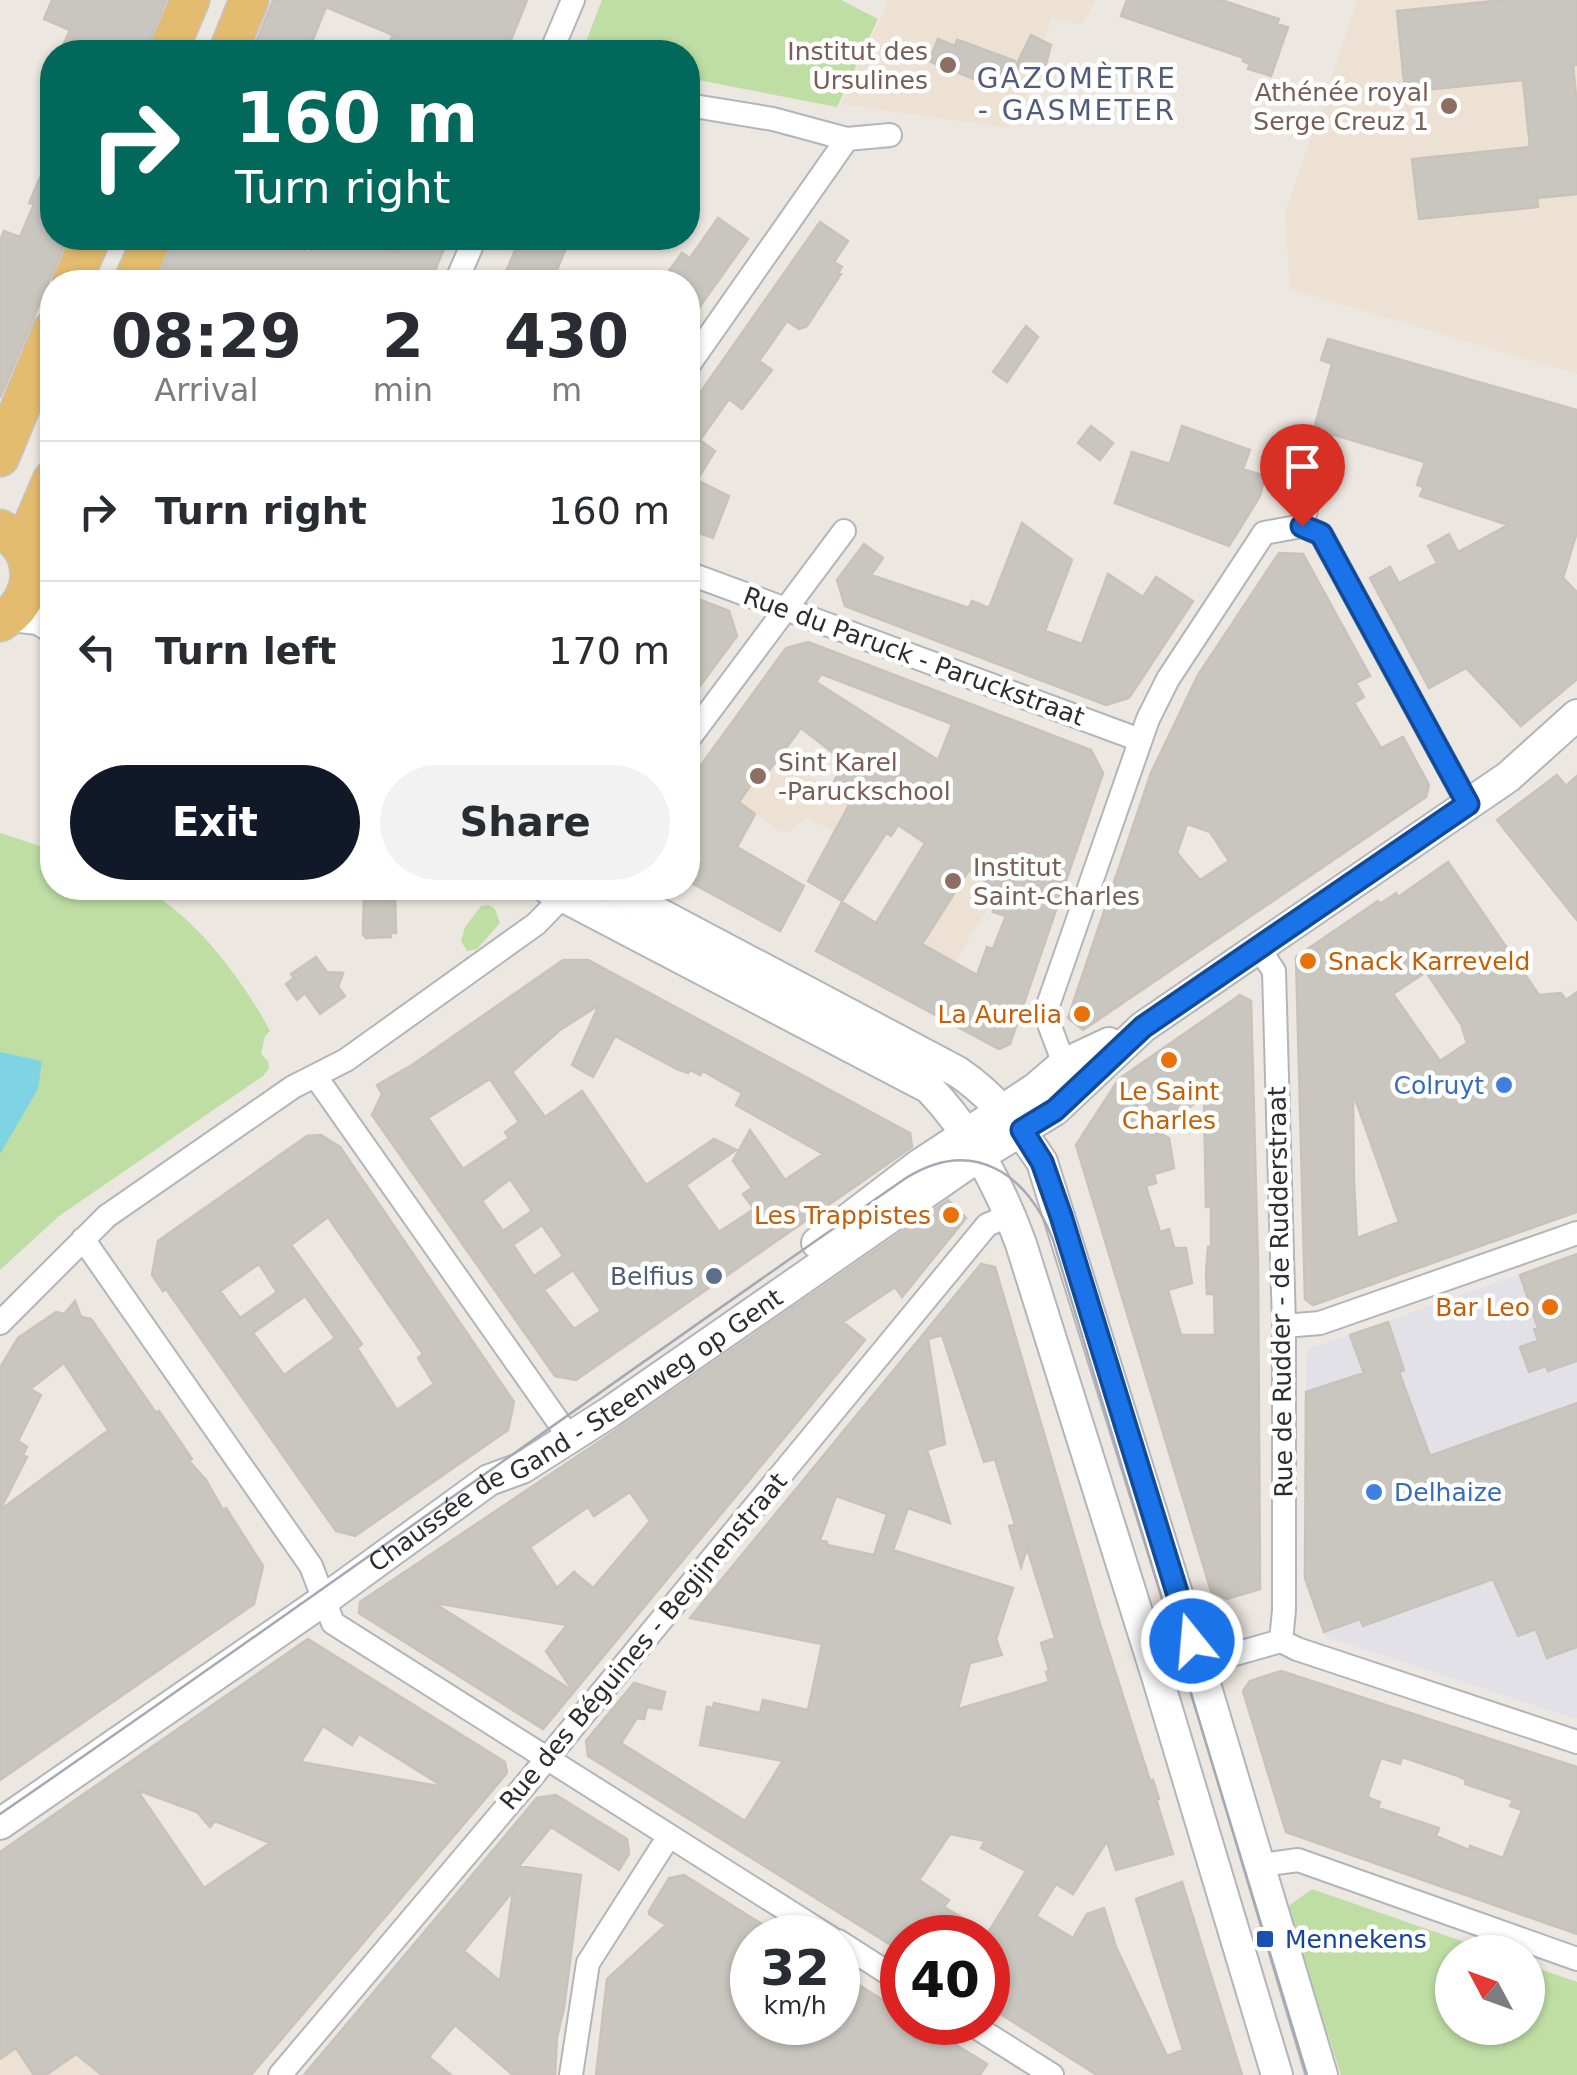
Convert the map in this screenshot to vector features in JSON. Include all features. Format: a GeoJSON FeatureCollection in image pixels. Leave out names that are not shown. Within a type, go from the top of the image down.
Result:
{"type":"FeatureCollection","features":[{"type":"Feature","properties":{"kind":"main road"},"geometry":{"type":"LineString","coordinates":[[173,40],[190,0]]}},
{"type":"Feature","properties":{"kind":"main road"},"geometry":{"type":"LineString","coordinates":[[233,40],[249,0]]}},
{"type":"Feature","properties":{"kind":"main road"},"geometry":{"type":"LineString","coordinates":[[0,457],[40,359]]}},
{"type":"Feature","properties":{"kind":"main road"},"geometry":{"type":"LineString","coordinates":[[6,619],[28,593],[27,561],[40,519]]}},
{"type":"Feature","properties":{"kind":"street"},"geometry":{"type":"LineString","coordinates":[[556,40],[573,0]]}},
{"type":"Feature","properties":{"kind":"street"},"geometry":{"type":"LineString","coordinates":[[700,108],[774,120],[846,139],[890,135]]}},
{"type":"Feature","properties":{"kind":"street"},"geometry":{"type":"LineString","coordinates":[[700,349],[846,139]]}},
{"type":"Feature","properties":{"kind":"street"},"geometry":{"type":"LineString","coordinates":[[1302,526],[1318,461]]}},
{"type":"Feature","properties":{"kind":"street"},"geometry":{"type":"LineString","coordinates":[[1064,1064],[1047,1008],[1140,740],[1168,679],[1264,532],[1302,526],[1321,534],[1468,804]]}},
{"type":"Feature","properties":{"kind":"street"},"geometry":{"type":"LineString","coordinates":[[700,724],[844,531]]}},
{"type":"Feature","properties":{"kind":"street","name":"Rue du Paruck - Paruckstraat"},"geometry":{"type":"LineString","coordinates":[[700,577],[1140,740]]}},
{"type":"Feature","properties":{"kind":"street"},"geometry":{"type":"LineString","coordinates":[[6,619],[40,620]]}},
{"type":"Feature","properties":{"kind":"street","name":"Chaussée de Gand - Steenweg op Gent"},"geometry":{"type":"LineString","coordinates":[[1012,1120],[1055,1110],[1143,1027],[1508,777],[1577,715]]}},
{"type":"Feature","properties":{"kind":"street"},"geometry":{"type":"LineString","coordinates":[[0,1323],[107,1216],[292,1087],[346,1060],[536,924],[554,900]]}},
{"type":"Feature","properties":{"kind":"street"},"geometry":{"type":"LineString","coordinates":[[578,900],[929,1088],[974,1144],[1010,1215],[1157,1676],[1277,2075]]}},
{"type":"Feature","properties":{"kind":"street"},"geometry":{"type":"LineString","coordinates":[[634,900],[958,1072],[1012,1120],[1042,1162],[1322,2075]]}},
{"type":"Feature","properties":{"kind":"street","name":"Rue de Rudder - de Rudderstraat"},"geometry":{"type":"LineString","coordinates":[[1258,948],[1274,971],[1284,1326],[1281,1641]]}},
{"type":"Feature","properties":{"kind":"street","name":"Chaussée de Gand - Steenweg op Gent"},"geometry":{"type":"LineString","coordinates":[[0,1824],[321,1591],[480,1470],[564,1430],[919,1165],[974,1144],[1012,1120],[1064,1064],[1143,1027]]}},
{"type":"Feature","properties":{"kind":"street"},"geometry":{"type":"LineString","coordinates":[[316,1077],[564,1430]]}},
{"type":"Feature","properties":{"kind":"street","name":"Rue des Béguines - Begijnenstraat"},"geometry":{"type":"LineString","coordinates":[[280,2075],[987,1225],[1010,1215]]}},
{"type":"Feature","properties":{"kind":"street"},"geometry":{"type":"LineString","coordinates":[[1284,1326],[1320,1324],[1577,1234]]}},
{"type":"Feature","properties":{"kind":"street"},"geometry":{"type":"LineString","coordinates":[[83,1239],[311,1566],[333,1623],[795,1915]]}},
{"type":"Feature","properties":{"kind":"street","name":"Chaussée de Gand - Steenweg op Gent"},"geometry":{"type":"LineString","coordinates":[[0,1800],[321,1591]]}},
{"type":"Feature","properties":{"kind":"street"},"geometry":{"type":"LineString","coordinates":[[1157,1676],[1281,1641],[1577,1742]]}},
{"type":"Feature","properties":{"kind":"street"},"geometry":{"type":"LineString","coordinates":[[571,2075],[588,1962],[668,1836]]}},
{"type":"Feature","properties":{"kind":"street"},"geometry":{"type":"LineString","coordinates":[[1260,1865],[1298,1860],[1577,1959]]}},
{"type":"Feature","properties":{"kind":"street"},"geometry":{"type":"LineString","coordinates":[[1004,2045],[1052,2075]]}},
{"type":"Feature","properties":{"kind":"shaded area","name":"Institut des Ursulines"},"geometry":{"type":"Polygon","coordinates":[[[889,0],[1096,0],[1082,25],[1052,17],[1020,116],[1008,128],[841,104],[889,0]]]}},
{"type":"Feature","properties":{"kind":"shaded area","name":"Athénée royal Serge Creuz 1"},"geometry":{"type":"Polygon","coordinates":[[[1358,0],[1577,0],[1577,374],[1290,289],[1285,213],[1358,0]]]}},
{"type":"Feature","properties":{"kind":"shaded area","name":"Sint Karel -Paruckschool"},"geometry":{"type":"Polygon","coordinates":[[[735,719],[849,805],[835,833],[808,817],[787,833],[700,772],[700,766],[735,719]]]}},
{"type":"Feature","properties":{"kind":"shaded area","name":"Institut Saint-Charles"},"geometry":{"type":"Polygon","coordinates":[[[938,816],[1027,845],[946,976],[898,929],[879,918],[938,816]]]}},
{"type":"Feature","properties":{"kind":"shaded area"},"geometry":{"type":"Polygon","coordinates":[[[1577,1254],[1577,1719],[1326,1637],[1305,1578],[1306,1355],[1311,1348],[1577,1254]]]}},
{"type":"Feature","properties":{"kind":"shaded area"},"geometry":{"type":"Polygon","coordinates":[[[28,2013],[102,2075],[0,2075],[0,2032],[28,2013]]]}},
{"type":"Feature","properties":{"kind":"green space"},"geometry":{"type":"Polygon","coordinates":[[[602,0],[841,0],[878,19],[837,107],[700,80],[700,40],[587,40],[602,0]]]}},
{"type":"Feature","properties":{"kind":"green space"},"geometry":{"type":"Polygon","coordinates":[[[0,833],[40,846],[40,900],[162,900],[214,949],[247,992],[270,1031],[261,1054],[269,1068],[263,1076],[59,1216],[0,1270],[0,833]]]}},
{"type":"Feature","properties":{"kind":"green space"},"geometry":{"type":"Polygon","coordinates":[[[481,906],[495,909],[500,923],[477,949],[467,951],[461,941],[465,927],[481,906]]]}},
{"type":"Feature","properties":{"kind":"green space"},"geometry":{"type":"Polygon","coordinates":[[[1312,1889],[1444,1935],[1435,1935],[1435,2045],[1545,2045],[1545,1971],[1577,1982],[1577,2075],[1341,2075],[1287,1907],[1312,1889]]]}},
{"type":"Feature","properties":{"kind":"water"},"geometry":{"type":"Polygon","coordinates":[[[0,1052],[42,1061],[38,1089],[0,1154],[0,1052]]]}},
{"type":"Feature","properties":{"kind":"building"},"geometry":{"type":"Polygon","coordinates":[[[52,0],[166,0],[150,40],[65,40],[70,30],[44,19],[52,0]]]}},
{"type":"Feature","properties":{"kind":"building"},"geometry":{"type":"Polygon","coordinates":[[[273,0],[527,0],[511,40],[391,40],[393,35],[326,7],[313,40],[257,40],[273,0]]]}},
{"type":"Feature","properties":{"kind":"building"},"geometry":{"type":"Polygon","coordinates":[[[1127,0],[1221,0],[1279,19],[1277,24],[1288,27],[1271,76],[1248,69],[1250,64],[1244,58],[1121,16],[1127,0]]]}},
{"type":"Feature","properties":{"kind":"building"},"geometry":{"type":"Polygon","coordinates":[[[1504,0],[1577,0],[1577,65],[1573,65],[1577,194],[1537,198],[1538,207],[1419,219],[1412,159],[1530,147],[1523,80],[1405,92],[1397,11],[1504,0]]]}},
{"type":"Feature","properties":{"kind":"building"},"geometry":{"type":"Polygon","coordinates":[[[1031,35],[1051,45],[1043,76],[1015,68],[1031,35]]]}},
{"type":"Feature","properties":{"kind":"building"},"geometry":{"type":"Polygon","coordinates":[[[938,39],[955,46],[957,40],[961,41],[1015,61],[1004,91],[929,61],[938,39]]]}},
{"type":"Feature","properties":{"kind":"building"},"geometry":{"type":"Polygon","coordinates":[[[40,178],[40,250],[62,250],[54,270],[40,270],[40,302],[0,398],[0,241],[4,231],[20,237],[34,204],[29,203],[40,178]]]}},
{"type":"Feature","properties":{"kind":"building"},"geometry":{"type":"Polygon","coordinates":[[[718,218],[748,239],[700,306],[700,270],[670,270],[682,253],[690,258],[700,250],[700,244],[718,218]]]}},
{"type":"Feature","properties":{"kind":"building"},"geometry":{"type":"Polygon","coordinates":[[[820,222],[848,241],[834,262],[842,267],[838,273],[841,274],[807,326],[799,329],[787,321],[759,361],[772,370],[742,409],[729,399],[700,440],[700,393],[820,222]]]}},
{"type":"Feature","properties":{"kind":"building"},"geometry":{"type":"Polygon","coordinates":[[[170,250],[444,250],[435,270],[162,270],[170,250]]]}},
{"type":"Feature","properties":{"kind":"building"},"geometry":{"type":"Polygon","coordinates":[[[515,250],[565,250],[557,270],[507,270],[515,250]]]}},
{"type":"Feature","properties":{"kind":"building"},"geometry":{"type":"Polygon","coordinates":[[[1026,326],[1038,337],[1007,382],[993,372],[1026,326]]]}},
{"type":"Feature","properties":{"kind":"building"},"geometry":{"type":"Polygon","coordinates":[[[1328,339],[1577,410],[1577,532],[1563,578],[1577,592],[1577,679],[1521,726],[1466,668],[1429,688],[1370,578],[1390,567],[1399,583],[1437,563],[1428,546],[1449,534],[1458,552],[1508,525],[1420,496],[1424,487],[1417,485],[1425,462],[1314,429],[1332,364],[1321,360],[1328,339]]]}},
{"type":"Feature","properties":{"kind":"building"},"geometry":{"type":"Polygon","coordinates":[[[1091,426],[1113,443],[1100,460],[1078,443],[1091,426]]]}},
{"type":"Feature","properties":{"kind":"building"},"geometry":{"type":"Polygon","coordinates":[[[1182,426],[1250,450],[1243,469],[1265,476],[1260,496],[1229,546],[1115,503],[1132,452],[1170,464],[1182,426]]]}},
{"type":"Feature","properties":{"kind":"building"},"geometry":{"type":"Polygon","coordinates":[[[700,440],[715,451],[700,475],[700,440]]]}},
{"type":"Feature","properties":{"kind":"building"},"geometry":{"type":"Polygon","coordinates":[[[700,482],[729,496],[713,538],[700,533],[700,482]]]}},
{"type":"Feature","properties":{"kind":"building"},"geometry":{"type":"Polygon","coordinates":[[[1022,523],[1072,560],[1045,631],[1082,644],[1108,574],[1143,597],[1156,577],[1193,601],[1129,698],[1106,705],[845,606],[837,580],[864,544],[883,558],[871,575],[969,608],[972,601],[989,608],[1022,523]]]}},
{"type":"Feature","properties":{"kind":"building"},"geometry":{"type":"Polygon","coordinates":[[[1279,553],[1303,554],[1370,676],[1356,683],[1364,697],[1354,703],[1381,748],[1403,737],[1429,785],[1426,797],[1083,1030],[1068,1018],[1151,773],[1198,675],[1279,553]],[[1187,824],[1177,853],[1200,880],[1229,861],[1210,832],[1187,824]]]}},
{"type":"Feature","properties":{"kind":"building"},"geometry":{"type":"Polygon","coordinates":[[[700,600],[729,611],[737,636],[700,686],[700,600]]]}},
{"type":"Feature","properties":{"kind":"building"},"geometry":{"type":"Polygon","coordinates":[[[808,642],[1091,750],[1103,773],[1010,1044],[999,1049],[816,951],[842,902],[876,923],[925,843],[898,825],[891,836],[886,833],[842,901],[808,881],[849,805],[832,794],[836,787],[832,785],[845,762],[801,728],[764,777],[759,773],[739,802],[755,814],[737,847],[804,886],[780,931],[700,888],[700,766],[786,648],[808,642]],[[821,674],[816,682],[938,760],[952,724],[821,674]],[[969,870],[922,944],[979,976],[987,947],[993,949],[1006,916],[993,912],[995,906],[991,905],[999,890],[969,870]]]}},
{"type":"Feature","properties":{"kind":"building"},"geometry":{"type":"Polygon","coordinates":[[[1557,775],[1566,786],[1577,776],[1577,920],[1497,820],[1557,775]]]}},
{"type":"Feature","properties":{"kind":"building"},"geometry":{"type":"Polygon","coordinates":[[[1448,862],[1539,995],[1561,993],[1566,1000],[1577,992],[1577,1212],[1313,1305],[1305,1299],[1296,957],[1378,901],[1380,904],[1396,893],[1398,897],[1448,862]],[[1426,972],[1393,994],[1440,1061],[1467,1043],[1461,1024],[1426,972]],[[1353,1093],[1354,1184],[1357,1238],[1399,1222],[1353,1093]]]}},
{"type":"Feature","properties":{"kind":"building"},"geometry":{"type":"Polygon","coordinates":[[[364,900],[395,900],[396,933],[390,933],[391,937],[366,938],[364,900]]]}},
{"type":"Feature","properties":{"kind":"building"},"geometry":{"type":"Polygon","coordinates":[[[316,957],[327,972],[343,973],[338,987],[345,996],[320,1014],[305,993],[297,1000],[286,984],[294,978],[291,974],[316,957]]]}},
{"type":"Feature","properties":{"kind":"building"},"geometry":{"type":"Polygon","coordinates":[[[563,960],[588,960],[910,1133],[912,1147],[576,1380],[555,1376],[372,1115],[382,1094],[377,1085],[563,960]],[[599,1005],[560,1030],[512,1072],[545,1117],[582,1091],[646,1185],[714,1139],[736,1150],[686,1185],[719,1232],[754,1209],[743,1194],[752,1188],[733,1161],[750,1130],[785,1180],[823,1154],[736,1105],[742,1093],[703,1071],[700,1075],[677,1069],[615,1036],[593,1077],[572,1065],[599,1005]],[[490,1079],[428,1118],[463,1169],[509,1138],[505,1132],[519,1122],[490,1079]],[[510,1179],[482,1201],[503,1231],[532,1211],[510,1179]],[[542,1225],[513,1245],[534,1276],[563,1256],[542,1225]],[[573,1270],[544,1290],[574,1329],[601,1311],[573,1270]]]}},
{"type":"Feature","properties":{"kind":"building"},"geometry":{"type":"Polygon","coordinates":[[[1240,995],[1251,1001],[1260,1589],[1227,1599],[1211,1591],[1076,1145],[1119,1079],[1240,995]],[[1204,1095],[1159,1133],[1169,1138],[1174,1168],[1154,1174],[1156,1183],[1146,1186],[1160,1232],[1169,1229],[1174,1248],[1186,1248],[1192,1283],[1168,1290],[1181,1335],[1215,1335],[1214,1294],[1207,1294],[1211,1207],[1206,1207],[1204,1095]]]}},
{"type":"Feature","properties":{"kind":"building"},"geometry":{"type":"Polygon","coordinates":[[[321,1135],[340,1147],[514,1402],[508,1430],[355,1536],[336,1531],[166,1289],[163,1291],[152,1275],[158,1241],[307,1136],[321,1135]],[[328,1217],[291,1245],[362,1344],[357,1348],[397,1410],[434,1384],[418,1358],[423,1354],[328,1217]],[[259,1264],[220,1291],[240,1318],[277,1292],[259,1264]],[[305,1296],[253,1333],[284,1375],[335,1338],[305,1296]]]}},
{"type":"Feature","properties":{"kind":"building"},"geometry":{"type":"Polygon","coordinates":[[[948,1200],[966,1218],[902,1297],[895,1287],[843,1322],[865,1340],[543,1729],[359,1613],[360,1602],[948,1200]],[[630,1492],[594,1516],[588,1507],[530,1547],[557,1588],[574,1572],[593,1588],[650,1521],[630,1492]],[[434,1603],[573,1691],[546,1651],[567,1625],[434,1603]]]}},
{"type":"Feature","properties":{"kind":"building"},"geometry":{"type":"Polygon","coordinates":[[[1577,1254],[1577,1361],[1548,1371],[1546,1366],[1529,1372],[1520,1347],[1538,1341],[1534,1329],[1538,1328],[1520,1275],[1577,1254]]]}},
{"type":"Feature","properties":{"kind":"building"},"geometry":{"type":"Polygon","coordinates":[[[981,1264],[995,1267],[1100,1624],[1150,1781],[1153,1780],[1173,1854],[1116,1870],[1107,1841],[1073,1894],[1056,1884],[1036,1916],[1073,1938],[1087,1914],[1104,1908],[1116,1947],[1167,2056],[1183,2050],[1136,1899],[1182,1882],[1242,2075],[1097,2075],[1010,2020],[1010,1915],[999,1915],[1026,1871],[981,1848],[985,1841],[950,1834],[919,1880],[949,1900],[944,1907],[958,1915],[880,1915],[880,1938],[860,1926],[860,1915],[843,1915],[588,1756],[586,1741],[634,1683],[665,1692],[661,1709],[647,1707],[644,1719],[637,1718],[621,1743],[745,1821],[783,1761],[700,1745],[707,1707],[713,1708],[714,1703],[760,1713],[763,1700],[808,1710],[822,1644],[690,1618],[981,1264]],[[942,1335],[928,1339],[945,1444],[927,1450],[950,1523],[908,1508],[893,1550],[1013,1588],[996,1639],[1002,1655],[970,1663],[958,1709],[1049,1682],[1041,1643],[1055,1638],[1027,1548],[1021,1567],[1009,1526],[1015,1525],[995,1459],[984,1462],[942,1335]],[[836,1496],[820,1540],[874,1555],[887,1514],[836,1496]]]}},
{"type":"Feature","properties":{"kind":"building"},"geometry":{"type":"Polygon","coordinates":[[[75,1301],[81,1317],[91,1319],[156,1413],[159,1411],[263,1566],[254,1604],[0,1780],[0,1510],[0,1368],[18,1338],[56,1312],[64,1314],[75,1301]],[[64,1363],[30,1389],[41,1395],[18,1441],[27,1447],[23,1455],[27,1457],[0,1510],[106,1432],[112,1436],[64,1363]]]}},
{"type":"Feature","properties":{"kind":"building"},"geometry":{"type":"Polygon","coordinates":[[[1388,1322],[1404,1370],[1399,1372],[1430,1456],[1577,1403],[1577,1647],[1547,1658],[1536,1629],[1518,1636],[1493,1579],[1363,1626],[1360,1619],[1324,1632],[1305,1578],[1306,1392],[1364,1373],[1350,1335],[1388,1322]]]}},
{"type":"Feature","properties":{"kind":"building"},"geometry":{"type":"Polygon","coordinates":[[[308,1639],[505,1762],[507,1773],[251,2075],[102,2075],[76,2054],[46,2075],[34,2075],[16,2048],[0,2059],[0,1852],[308,1639]],[[323,1726],[301,1762],[444,1787],[359,1734],[352,1745],[323,1726]],[[137,1790],[204,1888],[270,1843],[215,1821],[210,1827],[197,1812],[137,1790]]]}},
{"type":"Feature","properties":{"kind":"building"},"geometry":{"type":"Polygon","coordinates":[[[1281,1671],[1577,1767],[1577,1934],[1286,1832],[1243,1691],[1250,1681],[1281,1671]],[[1402,1757],[1400,1764],[1381,1758],[1368,1795],[1380,1802],[1378,1808],[1439,1828],[1436,1836],[1469,1850],[1470,1846],[1503,1858],[1522,1810],[1510,1806],[1513,1800],[1465,1784],[1466,1780],[1402,1757]]]}},
{"type":"Feature","properties":{"kind":"building"},"geometry":{"type":"Polygon","coordinates":[[[556,1795],[627,1839],[629,1854],[619,1870],[551,1827],[519,1866],[581,1875],[555,2075],[513,2075],[455,2025],[429,2057],[451,2075],[304,2075],[537,1798],[556,1795]],[[513,1891],[464,1951],[500,1981],[513,1891]]]}},
{"type":"Feature","properties":{"kind":"building"},"geometry":{"type":"Polygon","coordinates":[[[684,1875],[747,1915],[730,1915],[730,2045],[860,2045],[860,1986],[880,1998],[880,2045],[956,2045],[987,2064],[980,2075],[596,2075],[607,1979],[666,1925],[649,1911],[669,1878],[684,1875]]]}},
{"type":"Feature","properties":{"kind":"tram line"},"geometry":{"type":"LineString","coordinates":[[0,1814],[906,1178],[931,1166],[975,1162],[995,1168],[1013,1180],[1029,1197],[1053,1240],[1307,2075]]}},
{"type":"Feature","properties":{"kind":"place","name":"Institut des Ursulines"},"geometry":{"type":"Point","coordinates":[948,65]}},
{"type":"Feature","properties":{"kind":"place","name":"Athénée royal Serge Creuz 1"},"geometry":{"type":"Point","coordinates":[1449,106]}},
{"type":"Feature","properties":{"kind":"place","name":"Sint Karel -Paruckschool"},"geometry":{"type":"Point","coordinates":[758,776]}},
{"type":"Feature","properties":{"kind":"place","name":"Institut Saint-Charles"},"geometry":{"type":"Point","coordinates":[953,881]}},
{"type":"Feature","properties":{"kind":"place","name":"Snack Karreveld"},"geometry":{"type":"Point","coordinates":[1308,961]}},
{"type":"Feature","properties":{"kind":"place","name":"La Aurelia"},"geometry":{"type":"Point","coordinates":[1082,1014]}},
{"type":"Feature","properties":{"kind":"place","name":"Le Saint Charles"},"geometry":{"type":"Point","coordinates":[1169,1060]}},
{"type":"Feature","properties":{"kind":"place","name":"Colruyt"},"geometry":{"type":"Point","coordinates":[1504,1085]}},
{"type":"Feature","properties":{"kind":"place","name":"Les Trappistes"},"geometry":{"type":"Point","coordinates":[951,1215]}},
{"type":"Feature","properties":{"kind":"place","name":"Belfius"},"geometry":{"type":"Point","coordinates":[714,1276]}},
{"type":"Feature","properties":{"kind":"place","name":"Bar Leo"},"geometry":{"type":"Point","coordinates":[1550,1307]}},
{"type":"Feature","properties":{"kind":"place","name":"Delhaize"},"geometry":{"type":"Point","coordinates":[1374,1492]}},
{"type":"Feature","properties":{"kind":"place","name":"Mennekens"},"geometry":{"type":"Point","coordinates":[1265,1939]}},
{"type":"Feature","properties":{"kind":"district","name":"GAZOMÈTRE - GASMETER"},"geometry":{"type":"Point","coordinates":[1077,94]}},
{"type":"Feature","properties":{"kind":"route"},"geometry":{"type":"LineString","coordinates":[[1192,1641],[1061,1216],[1042,1162],[1022,1130],[1055,1110],[1082,1080],[1143,1027],[1468,804],[1321,534],[1302,526]]}}]}
